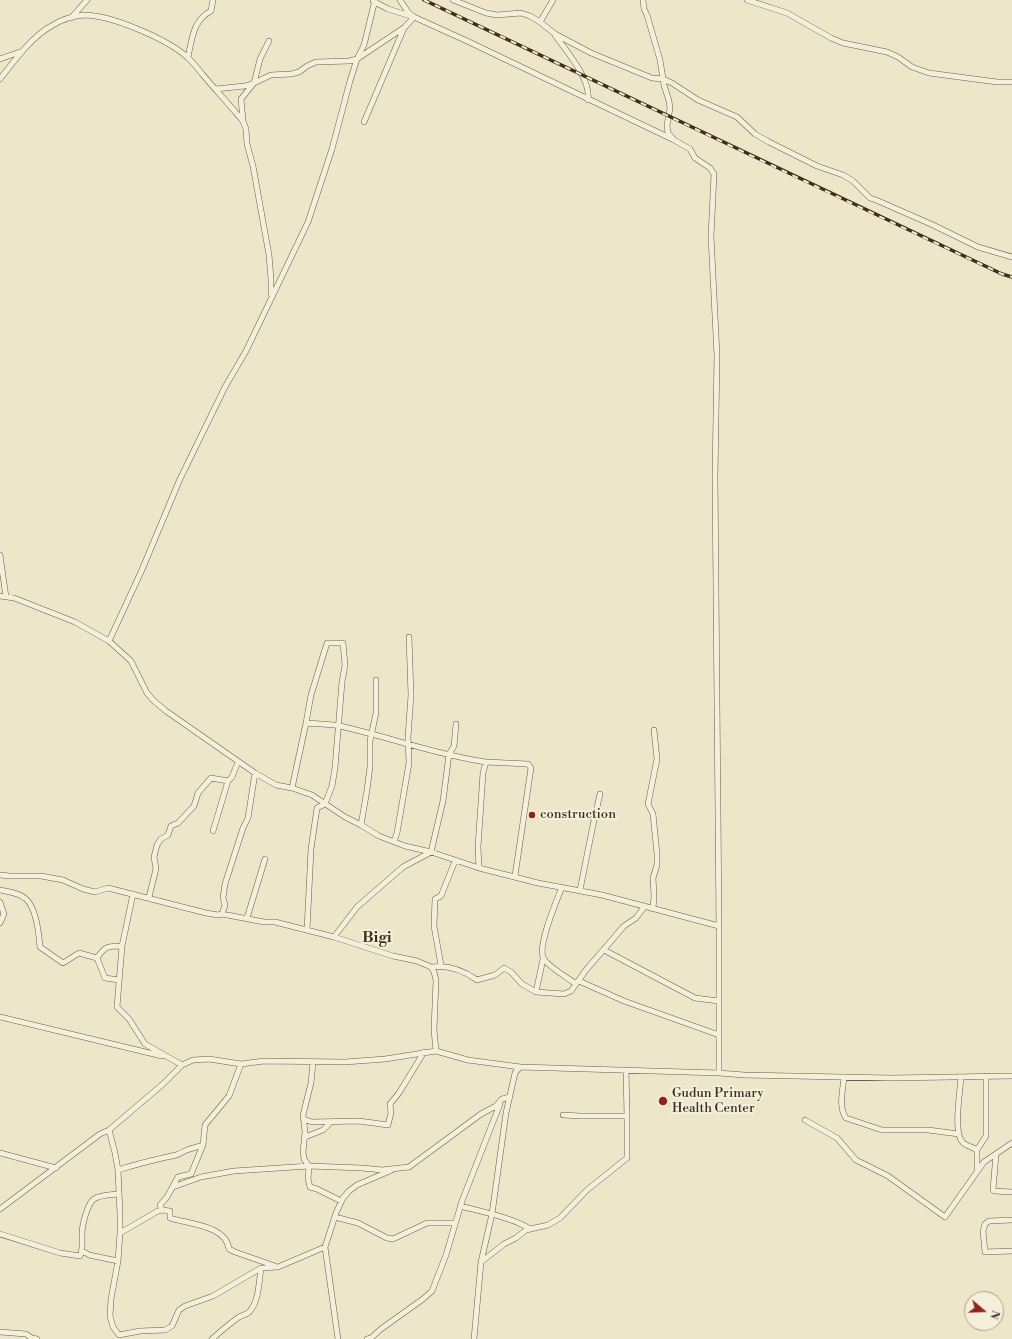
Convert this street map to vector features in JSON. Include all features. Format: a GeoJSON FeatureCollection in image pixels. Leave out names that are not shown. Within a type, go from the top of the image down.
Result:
{"type":"FeatureCollection","features":[{"type":"Feature","properties":{"kind":"street"},"geometry":{"type":"LineString","coordinates":[[71,18],[87,0]]}},
{"type":"Feature","properties":{"kind":"street"},"geometry":{"type":"LineString","coordinates":[[188,57],[193,32],[203,15],[211,11],[213,0]]}},
{"type":"Feature","properties":{"kind":"street"},"geometry":{"type":"LineString","coordinates":[[109,641],[144,565],[180,479],[225,387],[246,351],[308,222],[332,149],[357,59],[364,45],[374,0],[388,9],[414,17],[690,148],[695,158],[710,168],[714,174],[711,237],[717,355],[715,477],[719,1073]]}},
{"type":"Feature","properties":{"kind":"street"},"geometry":{"type":"LineString","coordinates":[[400,0],[408,12],[414,17]]}},
{"type":"Feature","properties":{"kind":"street"},"geometry":{"type":"LineString","coordinates":[[453,0],[486,13],[497,15],[521,13],[530,16],[555,34],[591,54],[652,78],[663,79],[681,88],[698,100],[737,117],[755,134],[768,142],[817,166],[843,175],[853,181],[870,198],[933,225],[978,247],[1012,258]]}},
{"type":"Feature","properties":{"kind":"street"},"geometry":{"type":"LineString","coordinates":[[540,22],[553,0]]}},
{"type":"Feature","properties":{"kind":"street"},"geometry":{"type":"LineString","coordinates":[[643,0],[644,9],[660,60],[669,101],[670,108],[667,125],[668,133],[674,140]]}},
{"type":"Feature","properties":{"kind":"street"},"geometry":{"type":"LineString","coordinates":[[747,0],[787,13],[831,38],[898,56],[912,67],[929,73],[997,82],[1012,82]]}},
{"type":"Feature","properties":{"kind":"street"},"geometry":{"type":"LineString","coordinates":[[0,79],[21,52],[42,32],[52,25],[84,15],[99,17],[112,20],[162,41],[188,57],[243,121]]}},
{"type":"Feature","properties":{"kind":"street"},"geometry":{"type":"LineString","coordinates":[[215,89],[245,86],[271,75],[299,72],[316,62],[349,61],[357,59],[405,27],[414,17]]}},
{"type":"Feature","properties":{"kind":"street"},"geometry":{"type":"LineString","coordinates":[[364,122],[405,27]]}},
{"type":"Feature","properties":{"kind":"street"},"geometry":{"type":"LineString","coordinates":[[555,34],[579,70],[589,93],[588,100]]}},
{"type":"Feature","properties":{"kind":"street"},"geometry":{"type":"LineString","coordinates":[[269,41],[260,59],[254,83],[241,99],[243,121],[246,129],[269,255],[272,289],[270,299]]}},
{"type":"Feature","properties":{"kind":"street"},"geometry":{"type":"LineString","coordinates":[[0,59],[21,52]]}},
{"type":"Feature","properties":{"kind":"street"},"geometry":{"type":"LineString","coordinates":[[0,555],[3,596],[14,598],[75,622],[109,641],[131,660],[147,693],[154,701],[238,762],[276,785],[292,788],[312,795],[345,817],[379,836],[405,846],[431,852],[479,868],[538,883],[580,890],[719,926]]}},
{"type":"Feature","properties":{"kind":"street"},"geometry":{"type":"LineString","coordinates":[[394,841],[397,833],[409,763],[408,716],[411,696],[409,637]]}},
{"type":"Feature","properties":{"kind":"street"},"geometry":{"type":"LineString","coordinates":[[292,788],[311,695],[327,642],[343,643],[345,665],[332,786],[325,804],[317,808],[312,842],[307,930]]}},
{"type":"Feature","properties":{"kind":"street"},"geometry":{"type":"LineString","coordinates":[[361,825],[367,790],[372,734],[376,713],[376,680]]}},
{"type":"Feature","properties":{"kind":"street"},"geometry":{"type":"LineString","coordinates":[[306,723],[338,726],[461,758],[486,762],[528,764],[531,768],[515,876]]}},
{"type":"Feature","properties":{"kind":"street"},"geometry":{"type":"LineString","coordinates":[[334,937],[357,907],[403,867],[431,852],[443,801],[449,754],[454,746],[456,724]]}},
{"type":"Feature","properties":{"kind":"street"},"geometry":{"type":"LineString","coordinates":[[653,909],[653,878],[657,866],[657,847],[653,814],[648,804],[657,758],[654,730]]}},
{"type":"Feature","properties":{"kind":"street"},"geometry":{"type":"LineString","coordinates":[[213,831],[228,781],[232,777],[238,762]]}},
{"type":"Feature","properties":{"kind":"street"},"geometry":{"type":"LineString","coordinates":[[479,868],[478,847],[480,811],[483,773],[486,762]]}},
{"type":"Feature","properties":{"kind":"street"},"geometry":{"type":"LineString","coordinates":[[222,914],[225,884],[243,828],[248,818],[256,773]]}},
{"type":"Feature","properties":{"kind":"street"},"geometry":{"type":"LineString","coordinates":[[149,897],[156,869],[154,856],[157,845],[161,839],[168,834],[171,826],[178,823],[194,806],[198,794],[211,778],[228,781]]}},
{"type":"Feature","properties":{"kind":"street"},"geometry":{"type":"LineString","coordinates":[[580,890],[600,794]]}},
{"type":"Feature","properties":{"kind":"street"},"geometry":{"type":"LineString","coordinates":[[247,918],[265,860]]}},
{"type":"Feature","properties":{"kind":"street"},"geometry":{"type":"LineString","coordinates":[[442,966],[434,926],[435,899],[441,896],[455,861]]}},
{"type":"Feature","properties":{"kind":"street"},"geometry":{"type":"LineString","coordinates":[[0,874],[10,876],[42,876],[64,880],[83,889],[95,892],[108,888],[149,897],[206,913],[218,915],[222,914],[264,922],[275,922],[334,937],[393,956],[425,963],[431,967],[436,980],[434,1030],[436,1051]]}},
{"type":"Feature","properties":{"kind":"street"},"geometry":{"type":"LineString","coordinates":[[536,992],[543,959],[542,954],[546,931],[562,887]]}},
{"type":"Feature","properties":{"kind":"street"},"geometry":{"type":"LineString","coordinates":[[0,890],[16,893],[27,899],[35,916],[40,947],[63,963],[79,953],[97,958]]}},
{"type":"Feature","properties":{"kind":"street"},"geometry":{"type":"LineString","coordinates":[[132,894],[122,946],[117,1007],[129,1019],[145,1044],[182,1065]]}},
{"type":"Feature","properties":{"kind":"street"},"geometry":{"type":"LineString","coordinates":[[0,902],[4,914],[0,923]]}},
{"type":"Feature","properties":{"kind":"street"},"geometry":{"type":"LineString","coordinates":[[431,967],[442,966],[465,972],[477,980],[495,975],[504,968],[511,972],[522,984],[536,992],[564,994],[571,991],[586,970],[624,926],[636,918],[645,906]]}},
{"type":"Feature","properties":{"kind":"street"},"geometry":{"type":"LineString","coordinates":[[97,958],[102,950],[107,946],[122,946]]}},
{"type":"Feature","properties":{"kind":"street"},"geometry":{"type":"LineString","coordinates":[[604,950],[694,998],[719,1001]]}},
{"type":"Feature","properties":{"kind":"street"},"geometry":{"type":"LineString","coordinates":[[97,958],[105,978],[119,980]]}},
{"type":"Feature","properties":{"kind":"street"},"geometry":{"type":"LineString","coordinates":[[543,959],[573,982],[578,982],[624,1001],[719,1034]]}},
{"type":"Feature","properties":{"kind":"street"},"geometry":{"type":"LineString","coordinates":[[0,1017],[169,1058]]}},
{"type":"Feature","properties":{"kind":"street"},"geometry":{"type":"LineString","coordinates":[[0,1209],[100,1134],[108,1130],[163,1084],[182,1065],[193,1060],[209,1059],[241,1064],[264,1061],[345,1062],[378,1060],[436,1051],[468,1060],[520,1067],[891,1078],[1012,1076]]}},
{"type":"Feature","properties":{"kind":"street"},"geometry":{"type":"LineString","coordinates":[[303,1119],[312,1122],[359,1121],[388,1125],[391,1113],[390,1104],[399,1094],[424,1052]]}},
{"type":"Feature","properties":{"kind":"street"},"geometry":{"type":"LineString","coordinates":[[313,1062],[311,1083],[303,1119],[305,1137],[304,1158],[308,1166],[308,1180],[310,1187],[341,1202]]}},
{"type":"Feature","properties":{"kind":"street"},"geometry":{"type":"LineString","coordinates":[[162,1210],[160,1205],[173,1187],[178,1177],[191,1174],[203,1145],[205,1125],[229,1096],[241,1064]]}},
{"type":"Feature","properties":{"kind":"street"},"geometry":{"type":"LineString","coordinates":[[474,1339],[481,1262],[492,1214],[506,1113],[515,1073],[520,1067]]}},
{"type":"Feature","properties":{"kind":"street"},"geometry":{"type":"LineString","coordinates":[[481,1262],[504,1244],[530,1229],[548,1225],[560,1218],[587,1190],[627,1158],[626,1070]]}},
{"type":"Feature","properties":{"kind":"street"},"geometry":{"type":"LineString","coordinates":[[977,1171],[977,1150],[986,1136],[986,1076]]}},
{"type":"Feature","properties":{"kind":"street"},"geometry":{"type":"LineString","coordinates":[[844,1077],[841,1106],[842,1113],[846,1118],[882,1130],[928,1130],[959,1134]]}},
{"type":"Feature","properties":{"kind":"street"},"geometry":{"type":"LineString","coordinates":[[961,1077],[958,1122],[959,1134],[961,1141],[968,1147],[977,1150]]}},
{"type":"Feature","properties":{"kind":"street"},"geometry":{"type":"LineString","coordinates":[[173,1187],[201,1177],[234,1171],[308,1166],[382,1170],[409,1167],[481,1114],[496,1106],[502,1099],[510,1097]]}},
{"type":"Feature","properties":{"kind":"street"},"geometry":{"type":"LineString","coordinates":[[367,1339],[414,1306],[432,1291],[446,1255],[460,1206],[502,1099]]}},
{"type":"Feature","properties":{"kind":"street"},"geometry":{"type":"LineString","coordinates":[[563,1115],[627,1116]]}},
{"type":"Feature","properties":{"kind":"street"},"geometry":{"type":"LineString","coordinates":[[805,1120],[837,1138],[856,1160],[888,1176],[945,1218],[964,1193],[984,1162],[1012,1143]]}},
{"type":"Feature","properties":{"kind":"street"},"geometry":{"type":"LineString","coordinates":[[305,1137],[323,1130],[331,1122]]}},
{"type":"Feature","properties":{"kind":"street"},"geometry":{"type":"LineString","coordinates":[[108,1130],[115,1153],[118,1170],[120,1234],[118,1261],[110,1299],[110,1316],[113,1327],[119,1335],[140,1331],[165,1330],[172,1326],[179,1310],[185,1306],[213,1296],[261,1268],[278,1267],[325,1247]]}},
{"type":"Feature","properties":{"kind":"street"},"geometry":{"type":"LineString","coordinates":[[118,1170],[152,1160],[162,1159],[166,1156],[178,1155],[188,1149],[203,1145]]}},
{"type":"Feature","properties":{"kind":"street"},"geometry":{"type":"LineString","coordinates":[[0,1153],[56,1168]]}},
{"type":"Feature","properties":{"kind":"street"},"geometry":{"type":"LineString","coordinates":[[996,1154],[993,1190],[998,1192],[1012,1192]]}},
{"type":"Feature","properties":{"kind":"street"},"geometry":{"type":"LineString","coordinates":[[338,1339],[325,1247],[335,1217],[341,1202],[349,1191],[358,1185],[396,1168]]}},
{"type":"Feature","properties":{"kind":"street"},"geometry":{"type":"LineString","coordinates":[[0,1234],[60,1254],[80,1256],[82,1252],[82,1233],[85,1217],[91,1203],[94,1199],[99,1197],[118,1194]]}},
{"type":"Feature","properties":{"kind":"street"},"geometry":{"type":"LineString","coordinates":[[460,1206],[492,1214],[525,1225],[530,1229]]}},
{"type":"Feature","properties":{"kind":"street"},"geometry":{"type":"LineString","coordinates":[[120,1234],[162,1210],[170,1211],[170,1218],[202,1225],[221,1234],[228,1243],[229,1249],[278,1267]]}},
{"type":"Feature","properties":{"kind":"street"},"geometry":{"type":"LineString","coordinates":[[335,1217],[358,1223],[387,1238],[393,1239],[427,1222],[454,1223]]}},
{"type":"Feature","properties":{"kind":"street"},"geometry":{"type":"LineString","coordinates":[[1012,1220],[989,1221],[985,1224],[983,1231],[985,1252],[1012,1251]]}},
{"type":"Feature","properties":{"kind":"street"},"geometry":{"type":"LineString","coordinates":[[82,1252],[89,1255],[118,1261]]}},
{"type":"Feature","properties":{"kind":"street"},"geometry":{"type":"LineString","coordinates":[[212,1339],[227,1326],[251,1310],[255,1300],[261,1268]]}},
{"type":"Feature","properties":{"kind":"street"},"geometry":{"type":"LineString","coordinates":[[0,1332],[26,1334],[37,1339]]}},
{"type":"Feature","properties":{"kind":"street"},"geometry":{"type":"LineString","coordinates":[[124,1339],[127,1333]]}},
{"type":"Feature","properties":{"kind":"railway"},"geometry":{"type":"LineString","coordinates":[[424,0],[1002,274],[1012,277]]}},
{"type":"Feature","properties":{"kind":"place","name":"construction"},"geometry":{"type":"Point","coordinates":[532,815]}},
{"type":"Feature","properties":{"kind":"place","name":"Gudun Primary Health Center"},"geometry":{"type":"Point","coordinates":[663,1101]}},
{"type":"Feature","properties":{"kind":"district","name":"Bigi"},"geometry":{"type":"Point","coordinates":[377,938]}}]}
